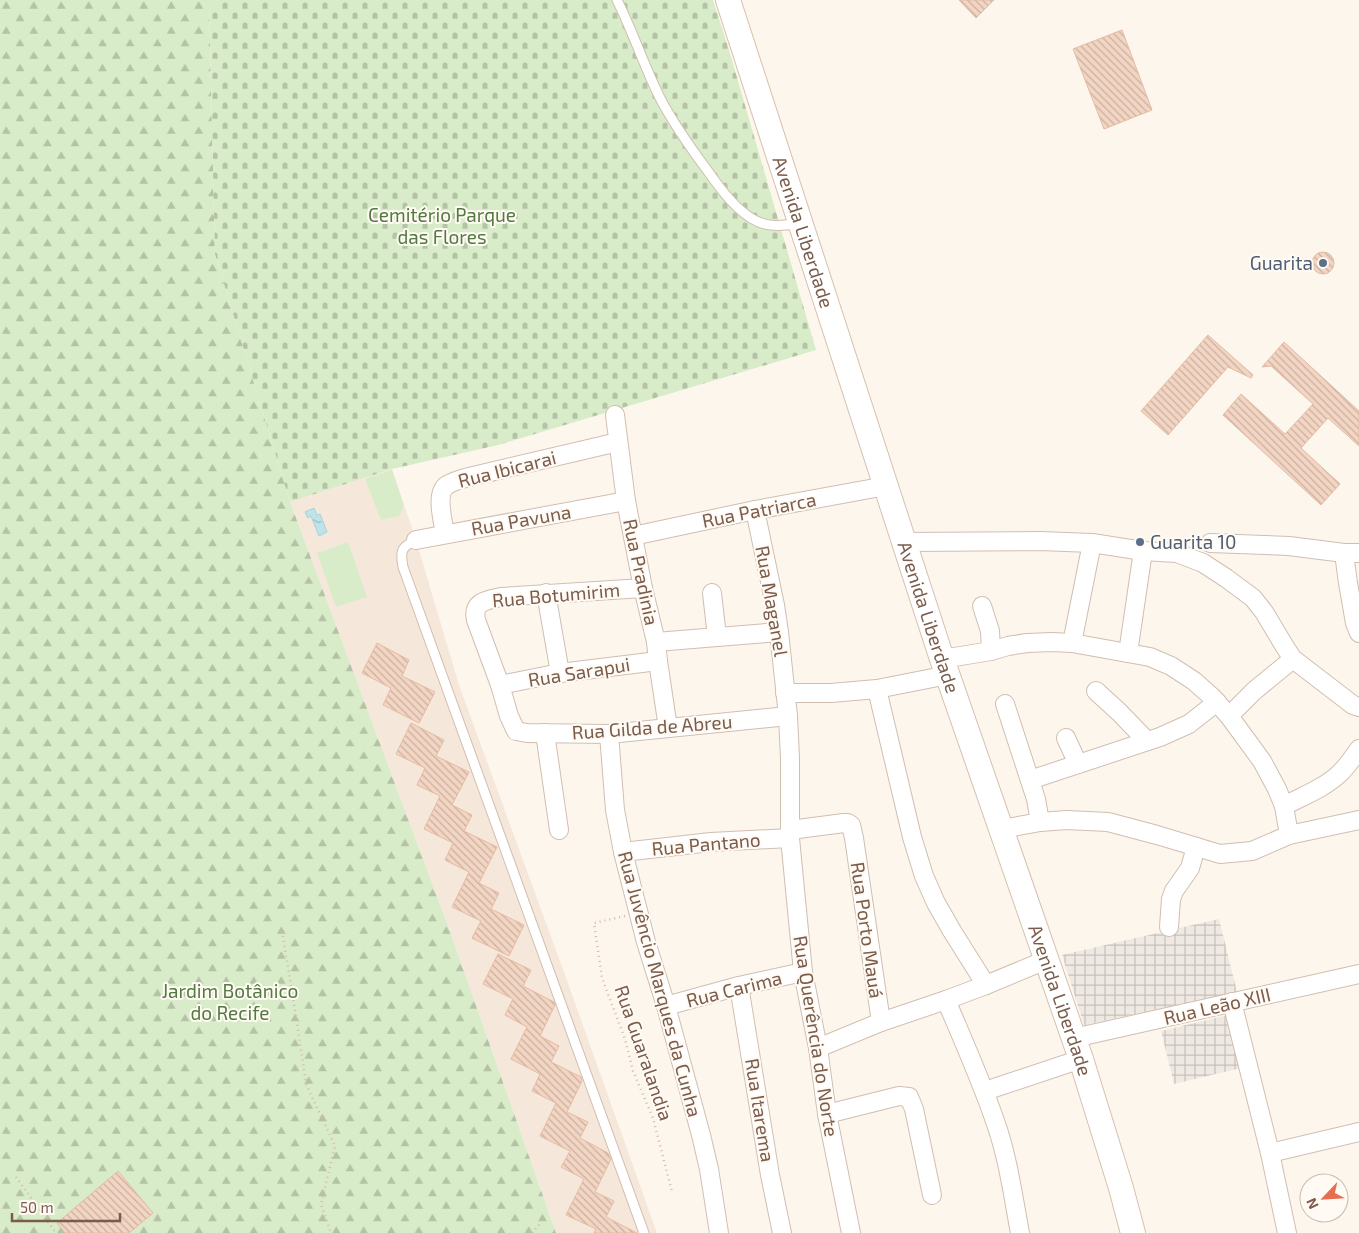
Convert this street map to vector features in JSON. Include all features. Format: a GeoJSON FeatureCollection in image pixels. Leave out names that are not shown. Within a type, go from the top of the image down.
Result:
{"type":"FeatureCollection","features":[{"type":"Feature","properties":{"kind":"main road","name":"Avenida Liberdade"},"geometry":{"type":"LineString","coordinates":[[728,0],[945,667],[1078,1048],[1134,1233]]}},
{"type":"Feature","properties":{"kind":"street","name":"Rua Pradinia"},"geometry":{"type":"LineString","coordinates":[[614,415],[626,501],[656,642],[668,728]]}},
{"type":"Feature","properties":{"kind":"street","name":"Rua Ibicarai"},"geometry":{"type":"LineString","coordinates":[[445,534],[440,498],[441,492],[445,486],[454,481],[618,442]]}},
{"type":"Feature","properties":{"kind":"street","name":"Rua Patriarca"},"geometry":{"type":"LineString","coordinates":[[633,536],[754,510],[886,486]]}},
{"type":"Feature","properties":{"kind":"street","name":"Rua Pavuna"},"geometry":{"type":"LineString","coordinates":[[416,540],[626,501]]}},
{"type":"Feature","properties":{"kind":"street","name":"Rua Maganel"},"geometry":{"type":"LineString","coordinates":[[754,510],[780,632],[788,716],[790,834]]}},
{"type":"Feature","properties":{"kind":"street"},"geometry":{"type":"LineString","coordinates":[[905,542],[1040,541],[1092,544],[1143,551],[1177,553],[1203,563],[1253,598],[1293,658],[1353,705],[1359,707]]}},
{"type":"Feature","properties":{"kind":"street"},"geometry":{"type":"LineString","coordinates":[[1210,543],[1289,546],[1352,553],[1348,583],[1355,623],[1359,632]]}},
{"type":"Feature","properties":{"kind":"street"},"geometry":{"type":"LineString","coordinates":[[1072,643],[1092,544]]}},
{"type":"Feature","properties":{"kind":"street"},"geometry":{"type":"LineString","coordinates":[[1128,654],[1143,551]]}},
{"type":"Feature","properties":{"kind":"street","name":"Rua Botumirim"},"geometry":{"type":"LineString","coordinates":[[500,685],[474,613],[478,605],[486,600],[501,596],[643,588]]}},
{"type":"Feature","properties":{"kind":"street"},"geometry":{"type":"LineString","coordinates":[[712,593],[717,637]]}},
{"type":"Feature","properties":{"kind":"street"},"geometry":{"type":"LineString","coordinates":[[546,594],[560,673]]}},
{"type":"Feature","properties":{"kind":"street"},"geometry":{"type":"LineString","coordinates":[[982,606],[990,631],[991,651]]}},
{"type":"Feature","properties":{"kind":"street"},"geometry":{"type":"LineString","coordinates":[[656,642],[780,632]]}},
{"type":"Feature","properties":{"kind":"street"},"geometry":{"type":"LineString","coordinates":[[786,693],[831,693],[877,689],[991,651],[1027,643],[1072,643],[1150,657],[1171,666],[1194,681],[1229,716],[1262,761],[1277,789],[1284,806],[1289,835]]}},
{"type":"Feature","properties":{"kind":"street"},"geometry":{"type":"LineString","coordinates":[[1229,716],[1254,691],[1293,658]]}},
{"type":"Feature","properties":{"kind":"street","name":"Rua Sarapui"},"geometry":{"type":"LineString","coordinates":[[500,685],[560,673],[658,661]]}},
{"type":"Feature","properties":{"kind":"street","name":"Rua Gilda de Abreu"},"geometry":{"type":"LineString","coordinates":[[500,685],[509,716],[516,731],[527,733],[609,734],[788,716]]}},
{"type":"Feature","properties":{"kind":"street"},"geometry":{"type":"LineString","coordinates":[[877,689],[912,837],[924,876],[936,903],[986,985]]}},
{"type":"Feature","properties":{"kind":"street"},"geometry":{"type":"LineString","coordinates":[[1096,691],[1147,741]]}},
{"type":"Feature","properties":{"kind":"street"},"geometry":{"type":"LineString","coordinates":[[1030,780],[1160,737],[1189,724],[1217,702]]}},
{"type":"Feature","properties":{"kind":"street"},"geometry":{"type":"LineString","coordinates":[[1005,704],[1036,799],[1040,822]]}},
{"type":"Feature","properties":{"kind":"street"},"geometry":{"type":"LineString","coordinates":[[545,733],[559,830]]}},
{"type":"Feature","properties":{"kind":"street","name":"Rua Juvêncio Marques da Cunha"},"geometry":{"type":"LineString","coordinates":[[609,734],[615,810],[623,852],[638,914],[666,1006],[703,1144],[719,1233]]}},
{"type":"Feature","properties":{"kind":"street"},"geometry":{"type":"LineString","coordinates":[[1066,738],[1078,764]]}},
{"type":"Feature","properties":{"kind":"street"},"geometry":{"type":"LineString","coordinates":[[1284,806],[1310,793],[1339,774],[1359,749]]}},
{"type":"Feature","properties":{"kind":"street"},"geometry":{"type":"LineString","coordinates":[[1002,829],[1040,822],[1067,820],[1108,822],[1220,854],[1252,851],[1289,835],[1359,820]]}},
{"type":"Feature","properties":{"kind":"street","name":"Rua Pantano"},"geometry":{"type":"LineString","coordinates":[[623,852],[790,834],[848,823],[851,825],[854,838]]}},
{"type":"Feature","properties":{"kind":"street","name":"Rua Querência do Norte"},"geometry":{"type":"LineString","coordinates":[[790,834],[803,972],[818,1048],[827,1114],[851,1233]]}},
{"type":"Feature","properties":{"kind":"street","name":"Rua Porto Mauá"},"geometry":{"type":"LineString","coordinates":[[854,838],[881,1022]]}},
{"type":"Feature","properties":{"kind":"street"},"geometry":{"type":"LineString","coordinates":[[1169,927],[1171,899],[1174,891],[1190,868],[1196,847]]}},
{"type":"Feature","properties":{"kind":"street"},"geometry":{"type":"LineString","coordinates":[[818,1048],[881,1022],[986,985],[1046,960]]}},
{"type":"Feature","properties":{"kind":"street","name":"Rua Carima"},"geometry":{"type":"LineString","coordinates":[[666,1006],[739,986],[803,972]]}},
{"type":"Feature","properties":{"kind":"street","name":"Rua Leão XIII"},"geometry":{"type":"LineString","coordinates":[[985,1092],[1078,1048],[1232,1002],[1359,974]]}},
{"type":"Feature","properties":{"kind":"street","name":"Rua Itarema"},"geometry":{"type":"LineString","coordinates":[[739,986],[770,1176],[782,1233]]}},
{"type":"Feature","properties":{"kind":"street"},"geometry":{"type":"LineString","coordinates":[[946,1000],[996,1123],[1005,1157],[1020,1233]]}},
{"type":"Feature","properties":{"kind":"street"},"geometry":{"type":"LineString","coordinates":[[1232,1002],[1270,1153],[1287,1233]]}},
{"type":"Feature","properties":{"kind":"street"},"geometry":{"type":"LineString","coordinates":[[827,1114],[899,1096],[909,1097],[914,1109],[932,1195]]}},
{"type":"Feature","properties":{"kind":"street"},"geometry":{"type":"LineString","coordinates":[[1270,1153],[1359,1132]]}},
{"type":"Feature","properties":{"kind":"lane"},"geometry":{"type":"LineString","coordinates":[[617,0],[661,98],[688,146],[716,183],[737,207],[752,219],[768,225],[785,226],[800,223]]}},
{"type":"Feature","properties":{"kind":"lane"},"geometry":{"type":"LineString","coordinates":[[416,540],[402,549],[401,559],[403,568],[644,1233]]}},
{"type":"Feature","properties":{"kind":"path","name":"Rua Guaralandia"},"geometry":{"type":"LineString","coordinates":[[638,914],[594,923],[602,978],[625,1039],[633,1071],[653,1118],[672,1192]]}},
{"type":"Feature","properties":{"kind":"path"},"geometry":{"type":"LineString","coordinates":[[282,931],[306,1084],[335,1146],[321,1204],[331,1233]]}},
{"type":"Feature","properties":{"kind":"path"},"geometry":{"type":"LineString","coordinates":[[16,1177],[56,1233]]}},
{"type":"Feature","properties":{"kind":"path"},"geometry":{"type":"LineString","coordinates":[[532,1233],[540,1224]]}},
{"type":"Feature","properties":{"kind":"shaded area"},"geometry":{"type":"Polygon","coordinates":[[[392,469],[416,540],[459,685],[657,1233],[556,1233],[448,926],[290,502],[392,469]]]}},
{"type":"Feature","properties":{"kind":"shaded area"},"geometry":{"type":"Polygon","coordinates":[[[1219,919],[1237,992],[1084,1025],[1062,955],[1219,919]]]}},
{"type":"Feature","properties":{"kind":"shaded area"},"geometry":{"type":"Polygon","coordinates":[[[1228,1015],[1241,1068],[1174,1084],[1161,1031],[1228,1015]]]}},
{"type":"Feature","properties":{"kind":"green space","name":"Jardim Botânico do Recife"},"geometry":{"type":"Polygon","coordinates":[[[0,0],[209,0],[215,254],[290,502],[448,926],[556,1233],[0,1233],[0,0]]]}},
{"type":"Feature","properties":{"kind":"green space","name":"Cemitério Parque das Flores"},"geometry":{"type":"Polygon","coordinates":[[[209,0],[713,0],[816,350],[498,445],[392,469],[290,502],[215,254],[209,0]]]}},
{"type":"Feature","properties":{"kind":"green space"},"geometry":{"type":"Polygon","coordinates":[[[392,470],[404,506],[399,516],[381,520],[365,479],[392,470]]]}},
{"type":"Feature","properties":{"kind":"green space"},"geometry":{"type":"Polygon","coordinates":[[[348,542],[367,597],[336,607],[317,553],[348,542]]]}},
{"type":"Feature","properties":{"kind":"water"},"geometry":{"type":"Polygon","coordinates":[[[314,508],[317,515],[320,514],[327,532],[319,536],[311,516],[308,518],[305,512],[314,508]]]}},
{"type":"Feature","properties":{"kind":"building"},"geometry":{"type":"Polygon","coordinates":[[[959,0],[994,0],[976,18],[959,0]]]}},
{"type":"Feature","properties":{"kind":"building"},"geometry":{"type":"Polygon","coordinates":[[[1122,30],[1152,110],[1104,129],[1073,49],[1122,30]]]}},
{"type":"Feature","properties":{"kind":"building","name":"Guarita"},"geometry":{"type":"Polygon","coordinates":[[[1323,252],[1331,255],[1334,263],[1331,271],[1323,274],[1315,271],[1312,263],[1315,255],[1323,252]]]}},
{"type":"Feature","properties":{"kind":"building"},"geometry":{"type":"Polygon","coordinates":[[[1208,335],[1253,375],[1251,378],[1228,367],[1168,435],[1141,411],[1208,335]]]}},
{"type":"Feature","properties":{"kind":"building"},"geometry":{"type":"Polygon","coordinates":[[[1284,342],[1359,411],[1359,446],[1328,418],[1301,448],[1340,484],[1321,505],[1223,415],[1241,394],[1285,434],[1313,404],[1271,366],[1262,367],[1284,342]]]}},
{"type":"Feature","properties":{"kind":"building"},"geometry":{"type":"Polygon","coordinates":[[[377,643],[409,660],[402,676],[435,692],[419,723],[383,705],[391,688],[362,673],[377,643]]]}},
{"type":"Feature","properties":{"kind":"building"},"geometry":{"type":"Polygon","coordinates":[[[411,723],[444,740],[436,756],[469,772],[452,805],[472,815],[464,831],[497,847],[479,883],[499,893],[491,909],[524,925],[509,956],[472,938],[481,921],[452,907],[469,872],[445,860],[453,843],[424,829],[440,796],[417,785],[425,768],[396,754],[411,723]]]}},
{"type":"Feature","properties":{"kind":"building"},"geometry":{"type":"Polygon","coordinates":[[[498,954],[531,970],[523,986],[554,1002],[555,1005],[540,1036],[559,1046],[551,1062],[581,1077],[582,1081],[567,1112],[588,1122],[580,1138],[608,1153],[611,1159],[595,1192],[614,1201],[606,1217],[637,1233],[594,1233],[596,1229],[566,1215],[584,1179],[561,1167],[570,1151],[540,1136],[556,1103],[532,1091],[540,1074],[511,1059],[527,1027],[505,1015],[513,999],[483,984],[498,954]]]}},
{"type":"Feature","properties":{"kind":"building"},"geometry":{"type":"Polygon","coordinates":[[[118,1171],[153,1213],[129,1233],[65,1233],[57,1223],[118,1171]]]}},
{"type":"Feature","properties":{"kind":"place","name":"Guarita"},"geometry":{"type":"Point","coordinates":[1323,263]}},
{"type":"Feature","properties":{"kind":"place","name":"Guarita 10"},"geometry":{"type":"Point","coordinates":[1140,542]}}]}
